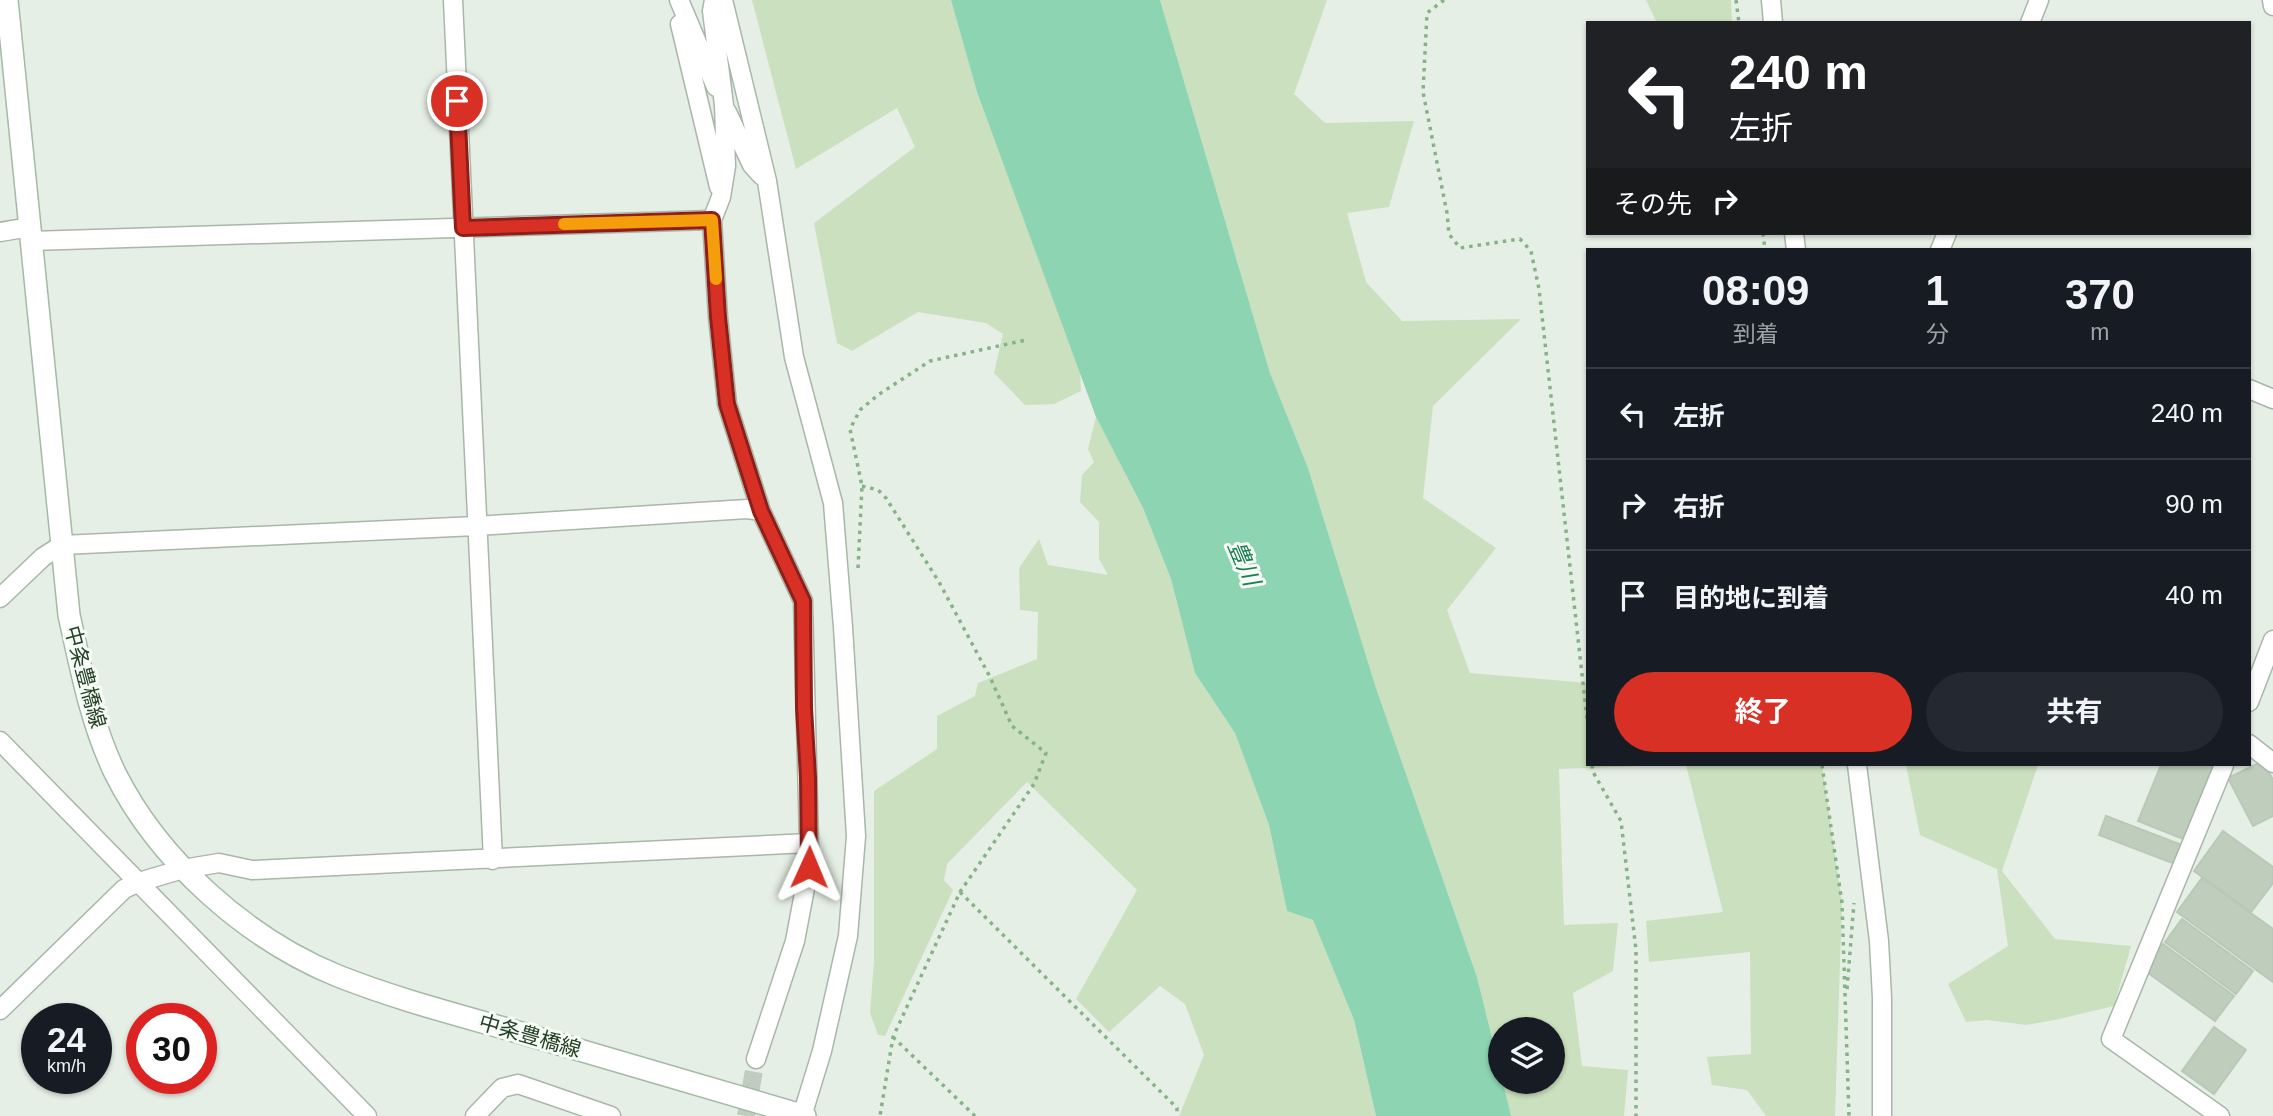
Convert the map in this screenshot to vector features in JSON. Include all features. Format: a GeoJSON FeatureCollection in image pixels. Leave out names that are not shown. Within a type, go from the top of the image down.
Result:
{"type":"FeatureCollection","features":[{"type":"Feature","properties":{"kind":"main road","name":"中条豊橋線"},"geometry":{"type":"LineString","coordinates":[[7,0],[69,615],[90,712],[115,773],[148,826],[183,869],[232,913],[281,947],[337,975],[430,1006],[803,1116]]}},
{"type":"Feature","properties":{"kind":"street"},"geometry":{"type":"LineString","coordinates":[[453,0],[492,860]]}},
{"type":"Feature","properties":{"kind":"street"},"geometry":{"type":"LineString","coordinates":[[676,0],[752,165],[767,181]]}},
{"type":"Feature","properties":{"kind":"street"},"geometry":{"type":"LineString","coordinates":[[676,0],[721,197]]}},
{"type":"Feature","properties":{"kind":"street"},"geometry":{"type":"LineString","coordinates":[[714,0],[712,11],[724,105],[726,166],[721,197],[712,220],[727,404],[761,511],[803,601],[809,867],[794,941],[756,1059]]}},
{"type":"Feature","properties":{"kind":"street"},"geometry":{"type":"LineString","coordinates":[[723,0],[767,181],[793,356],[832,503],[844,627],[856,836],[848,936],[822,1051],[803,1116]]}},
{"type":"Feature","properties":{"kind":"street"},"geometry":{"type":"LineString","coordinates":[[1771,0],[1773,21]]}},
{"type":"Feature","properties":{"kind":"street"},"geometry":{"type":"LineString","coordinates":[[2031,21],[2039,0]]}},
{"type":"Feature","properties":{"kind":"street"},"geometry":{"type":"LineString","coordinates":[[2272,0],[2273,6]]}},
{"type":"Feature","properties":{"kind":"street"},"geometry":{"type":"LineString","coordinates":[[0,232],[31,234],[463,228],[712,220]]}},
{"type":"Feature","properties":{"kind":"street"},"geometry":{"type":"LineString","coordinates":[[2251,390],[2273,399]]}},
{"type":"Feature","properties":{"kind":"street"},"geometry":{"type":"LineString","coordinates":[[0,598],[43,557],[62,545],[476,526],[733,510],[761,511]]}},
{"type":"Feature","properties":{"kind":"street"},"geometry":{"type":"LineString","coordinates":[[2251,697],[2273,640]]}},
{"type":"Feature","properties":{"kind":"street"},"geometry":{"type":"LineString","coordinates":[[0,741],[367,1116]]}},
{"type":"Feature","properties":{"kind":"street"},"geometry":{"type":"LineString","coordinates":[[2251,746],[2273,763]]}},
{"type":"Feature","properties":{"kind":"street"},"geometry":{"type":"LineString","coordinates":[[1857,766],[1879,941],[1882,1116]]}},
{"type":"Feature","properties":{"kind":"street"},"geometry":{"type":"LineString","coordinates":[[2220,1116],[2111,1039],[2224,766]]}},
{"type":"Feature","properties":{"kind":"street"},"geometry":{"type":"LineString","coordinates":[[0,1010],[124,889],[183,869],[219,863],[252,870],[809,843]]}},
{"type":"Feature","properties":{"kind":"street"},"geometry":{"type":"LineString","coordinates":[[475,1116],[502,1088],[518,1084],[611,1116]]}},
{"type":"Feature","properties":{"kind":"path"},"geometry":{"type":"LineString","coordinates":[[1444,0],[1427,13],[1423,92],[1449,234],[1460,248],[1520,239],[1531,251],[1547,354],[1586,710]]}},
{"type":"Feature","properties":{"kind":"path"},"geometry":{"type":"LineString","coordinates":[[1736,0],[1739,21]]}},
{"type":"Feature","properties":{"kind":"path"},"geometry":{"type":"LineString","coordinates":[[857,575],[862,486],[850,429],[860,410],[930,361],[1026,340]]}},
{"type":"Feature","properties":{"kind":"path"},"geometry":{"type":"LineString","coordinates":[[862,486],[878,490],[886,498],[939,582],[990,677],[1012,726],[1045,753],[1034,783],[960,892],[893,1037],[880,1116]]}},
{"type":"Feature","properties":{"kind":"path"},"geometry":{"type":"LineString","coordinates":[[1592,766],[1621,821],[1636,950],[1636,1116]]}},
{"type":"Feature","properties":{"kind":"path"},"geometry":{"type":"LineString","coordinates":[[1822,766],[1842,903],[1849,1116]]}},
{"type":"Feature","properties":{"kind":"path"},"geometry":{"type":"LineString","coordinates":[[960,892],[1177,1108],[1177,1116]]}},
{"type":"Feature","properties":{"kind":"path"},"geometry":{"type":"LineString","coordinates":[[1845,1006],[1855,894]]}},
{"type":"Feature","properties":{"kind":"path"},"geometry":{"type":"LineString","coordinates":[[893,1037],[975,1116]]}},
{"type":"Feature","properties":{"kind":"shaded area"},"geometry":{"type":"Polygon","coordinates":[[[752,0],[951,0],[977,92],[1080,371],[1081,391],[1054,404],[1025,405],[994,373],[1003,334],[986,323],[918,312],[852,351],[837,343],[814,223],[915,147],[897,108],[796,169],[752,0]]]}},
{"type":"Feature","properties":{"kind":"shaded area"},"geometry":{"type":"Polygon","coordinates":[[[1160,0],[1327,0],[1294,94],[1325,123],[1414,121],[1389,207],[1347,213],[1366,282],[1402,321],[1521,319],[1433,406],[1423,498],[1496,548],[1447,610],[1470,673],[1586,683],[1586,766],[1638,766],[1559,769],[1564,925],[1618,923],[1613,971],[1573,993],[1582,1066],[1628,1070],[1624,1116],[1511,1116],[1506,1094],[1565,1094],[1565,1017],[1488,1017],[1488,1021],[1477,977],[1376,688],[1308,468],[1270,373],[1160,0]]]}},
{"type":"Feature","properties":{"kind":"shaded area"},"geometry":{"type":"Polygon","coordinates":[[[1646,0],[1731,0],[1732,21],[1656,21],[1646,0]]]}},
{"type":"Feature","properties":{"kind":"shaded area"},"geometry":{"type":"Polygon","coordinates":[[[1096,417],[1143,508],[1171,579],[1195,673],[1235,733],[1269,825],[1287,911],[1313,920],[1354,1020],[1376,1116],[1179,1116],[1204,1055],[1185,1004],[1160,986],[1109,1032],[1076,999],[1137,890],[1027,782],[947,864],[944,880],[953,890],[885,1036],[878,1035],[870,1013],[874,961],[874,791],[937,749],[937,716],[975,696],[978,683],[1037,659],[1038,612],[1020,610],[1019,568],[1039,539],[1048,565],[1108,575],[1099,559],[1099,522],[1080,502],[1082,475],[1094,462],[1088,449],[1096,417]]]}},
{"type":"Feature","properties":{"kind":"shaded area"},"geometry":{"type":"Polygon","coordinates":[[[1686,766],[1822,766],[1842,903],[1835,1116],[1766,1116],[1747,1090],[1712,1085],[1707,1057],[1751,1054],[1750,952],[1649,962],[1646,921],[1723,912],[1686,766]]]}},
{"type":"Feature","properties":{"kind":"shaded area"},"geometry":{"type":"Polygon","coordinates":[[[1906,766],[2038,766],[2002,871],[2055,939],[2131,946],[2114,1006],[2026,1025],[1987,1020],[1966,1022],[1948,984],[2008,946],[1997,869],[1920,835],[1906,766]]]}},
{"type":"Feature","properties":{"kind":"water","name":"豊川"},"geometry":{"type":"Polygon","coordinates":[[[951,0],[1160,0],[1270,373],[1308,468],[1376,688],[1477,977],[1488,1021],[1488,1094],[1506,1094],[1511,1116],[1376,1116],[1354,1020],[1313,920],[1287,911],[1269,825],[1235,733],[1195,673],[1171,579],[1143,508],[1096,417],[977,92],[951,0]]]}},
{"type":"Feature","properties":{"kind":"building"},"geometry":{"type":"Polygon","coordinates":[[[2263,761],[2273,780],[2273,816],[2253,826],[2228,778],[2263,761]]]}},
{"type":"Feature","properties":{"kind":"building"},"geometry":{"type":"Polygon","coordinates":[[[2161,766],[2218,766],[2188,841],[2138,821],[2161,766]]]}},
{"type":"Feature","properties":{"kind":"building"},"geometry":{"type":"Polygon","coordinates":[[[2106,816],[2182,845],[2175,864],[2099,835],[2106,816]]]}},
{"type":"Feature","properties":{"kind":"building"},"geometry":{"type":"Polygon","coordinates":[[[2223,831],[2273,867],[2273,883],[2251,912],[2194,871],[2223,831]]]}},
{"type":"Feature","properties":{"kind":"building"},"geometry":{"type":"Polygon","coordinates":[[[2202,878],[2273,929],[2273,982],[2177,912],[2202,878]]]}},
{"type":"Feature","properties":{"kind":"building"},"geometry":{"type":"Polygon","coordinates":[[[2182,919],[2253,971],[2236,994],[2165,942],[2182,919]]]}},
{"type":"Feature","properties":{"kind":"building"},"geometry":{"type":"Polygon","coordinates":[[[2163,944],[2234,996],[2215,1021],[2144,970],[2163,944]]]}},
{"type":"Feature","properties":{"kind":"building"},"geometry":{"type":"Polygon","coordinates":[[[2214,1027],[2246,1050],[2214,1094],[2182,1071],[2214,1027]]]}},
{"type":"Feature","properties":{"kind":"tunnel"},"geometry":{"type":"LineString","coordinates":[[746,1116],[756,1059]]}},
{"type":"Feature","properties":{"kind":"slow traffic"},"geometry":{"type":"LineString","coordinates":[[564,224],[712,220],[716,279]]}},
{"type":"Feature","properties":{"kind":"route"},"geometry":{"type":"LineString","coordinates":[[457,101],[463,228],[712,220],[727,404],[761,511],[803,601],[809,867]]}}]}
